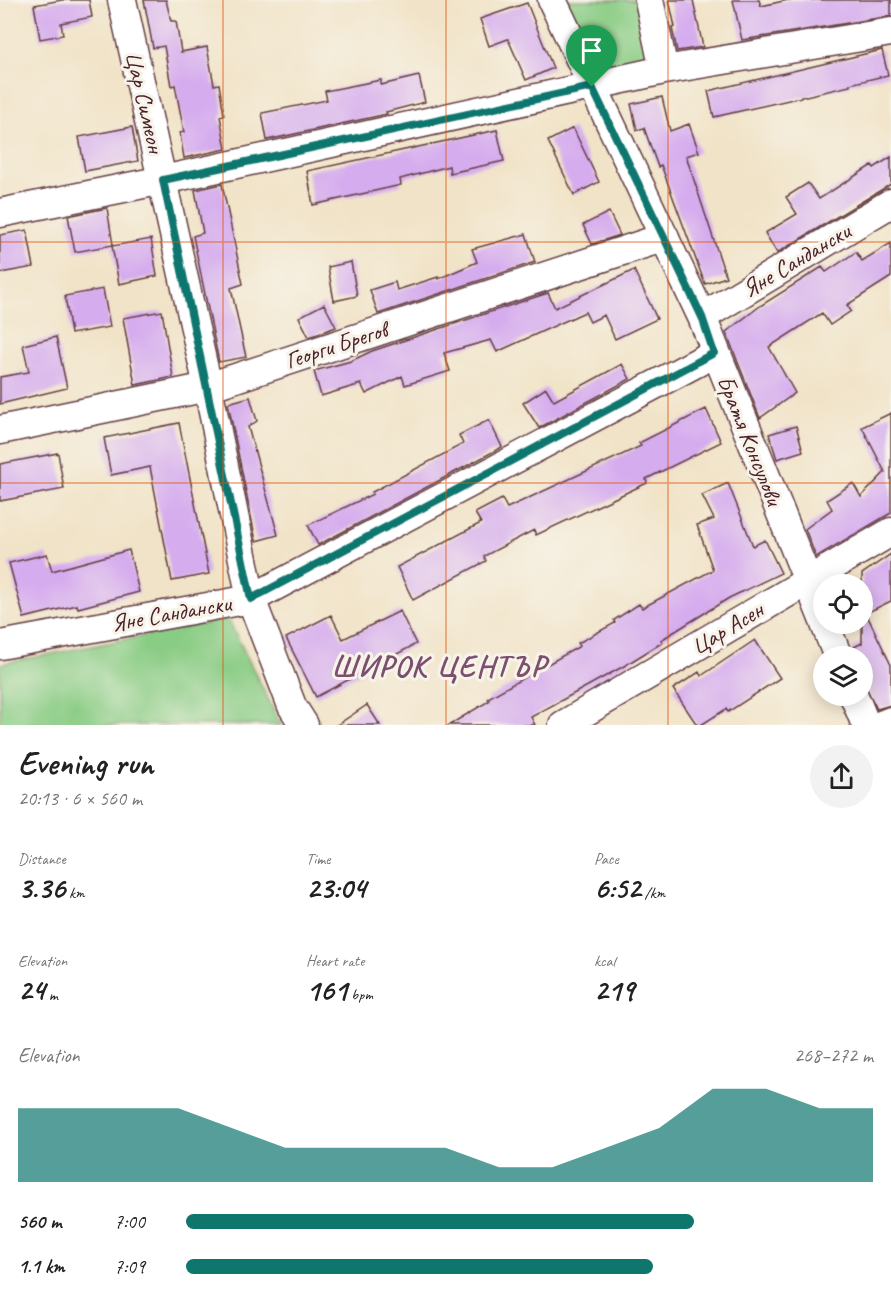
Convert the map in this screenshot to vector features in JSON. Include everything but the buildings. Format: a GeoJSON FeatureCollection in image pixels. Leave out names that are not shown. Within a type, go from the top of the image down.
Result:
{"type":"FeatureCollection","features":[{"type":"Feature","properties":{"kind":"street","name":"Цар Симеон"},"geometry":{"type":"LineString","coordinates":[[122,0],[208,387],[251,599],[292,706],[304,725]]}},
{"type":"Feature","properties":{"kind":"street","name":"Братя Консулови"},"geometry":{"type":"LineString","coordinates":[[552,0],[702,317],[714,353],[813,595]]}},
{"type":"Feature","properties":{"kind":"street"},"geometry":{"type":"LineString","coordinates":[[649,0],[664,70]]}},
{"type":"Feature","properties":{"kind":"street"},"geometry":{"type":"LineString","coordinates":[[0,213],[163,180],[664,70],[891,32]]}},
{"type":"Feature","properties":{"kind":"street","name":"Яне Сандански"},"geometry":{"type":"LineString","coordinates":[[702,317],[891,203]]}},
{"type":"Feature","properties":{"kind":"street","name":"Георги Брегов"},"geometry":{"type":"LineString","coordinates":[[0,430],[208,387],[665,237]]}},
{"type":"Feature","properties":{"kind":"street","name":"Яне Сандански"},"geometry":{"type":"LineString","coordinates":[[0,645],[251,599],[714,353]]}},
{"type":"Feature","properties":{"kind":"street","name":"Цар Асен"},"geometry":{"type":"LineString","coordinates":[[563,725],[891,532]]}},
{"type":"Feature","properties":{"kind":"street"},"geometry":{"type":"LineString","coordinates":[[858,706],[866,725]]}},
{"type":"Feature","properties":{"kind":"street"},"geometry":{"type":"LineString","coordinates":[[881,725],[891,721]]}},
{"type":"Feature","properties":{"kind":"green space"},"geometry":{"type":"Polygon","coordinates":[[[552,0],[649,0],[664,70],[592,87],[552,0]]]}},
{"type":"Feature","properties":{"kind":"green space"},"geometry":{"type":"Polygon","coordinates":[[[228,619],[281,725],[0,725],[0,664],[228,619]]]}},
{"type":"Feature","properties":{"kind":"district","name":"ШИРОК ЦЕНТЪР"},"geometry":{"type":"Point","coordinates":[439,666]}},
{"type":"Feature","properties":{"kind":"route"},"geometry":{"type":"LineString","coordinates":[[592,87],[702,317],[714,353],[251,599],[163,180],[592,87]]}}]}
